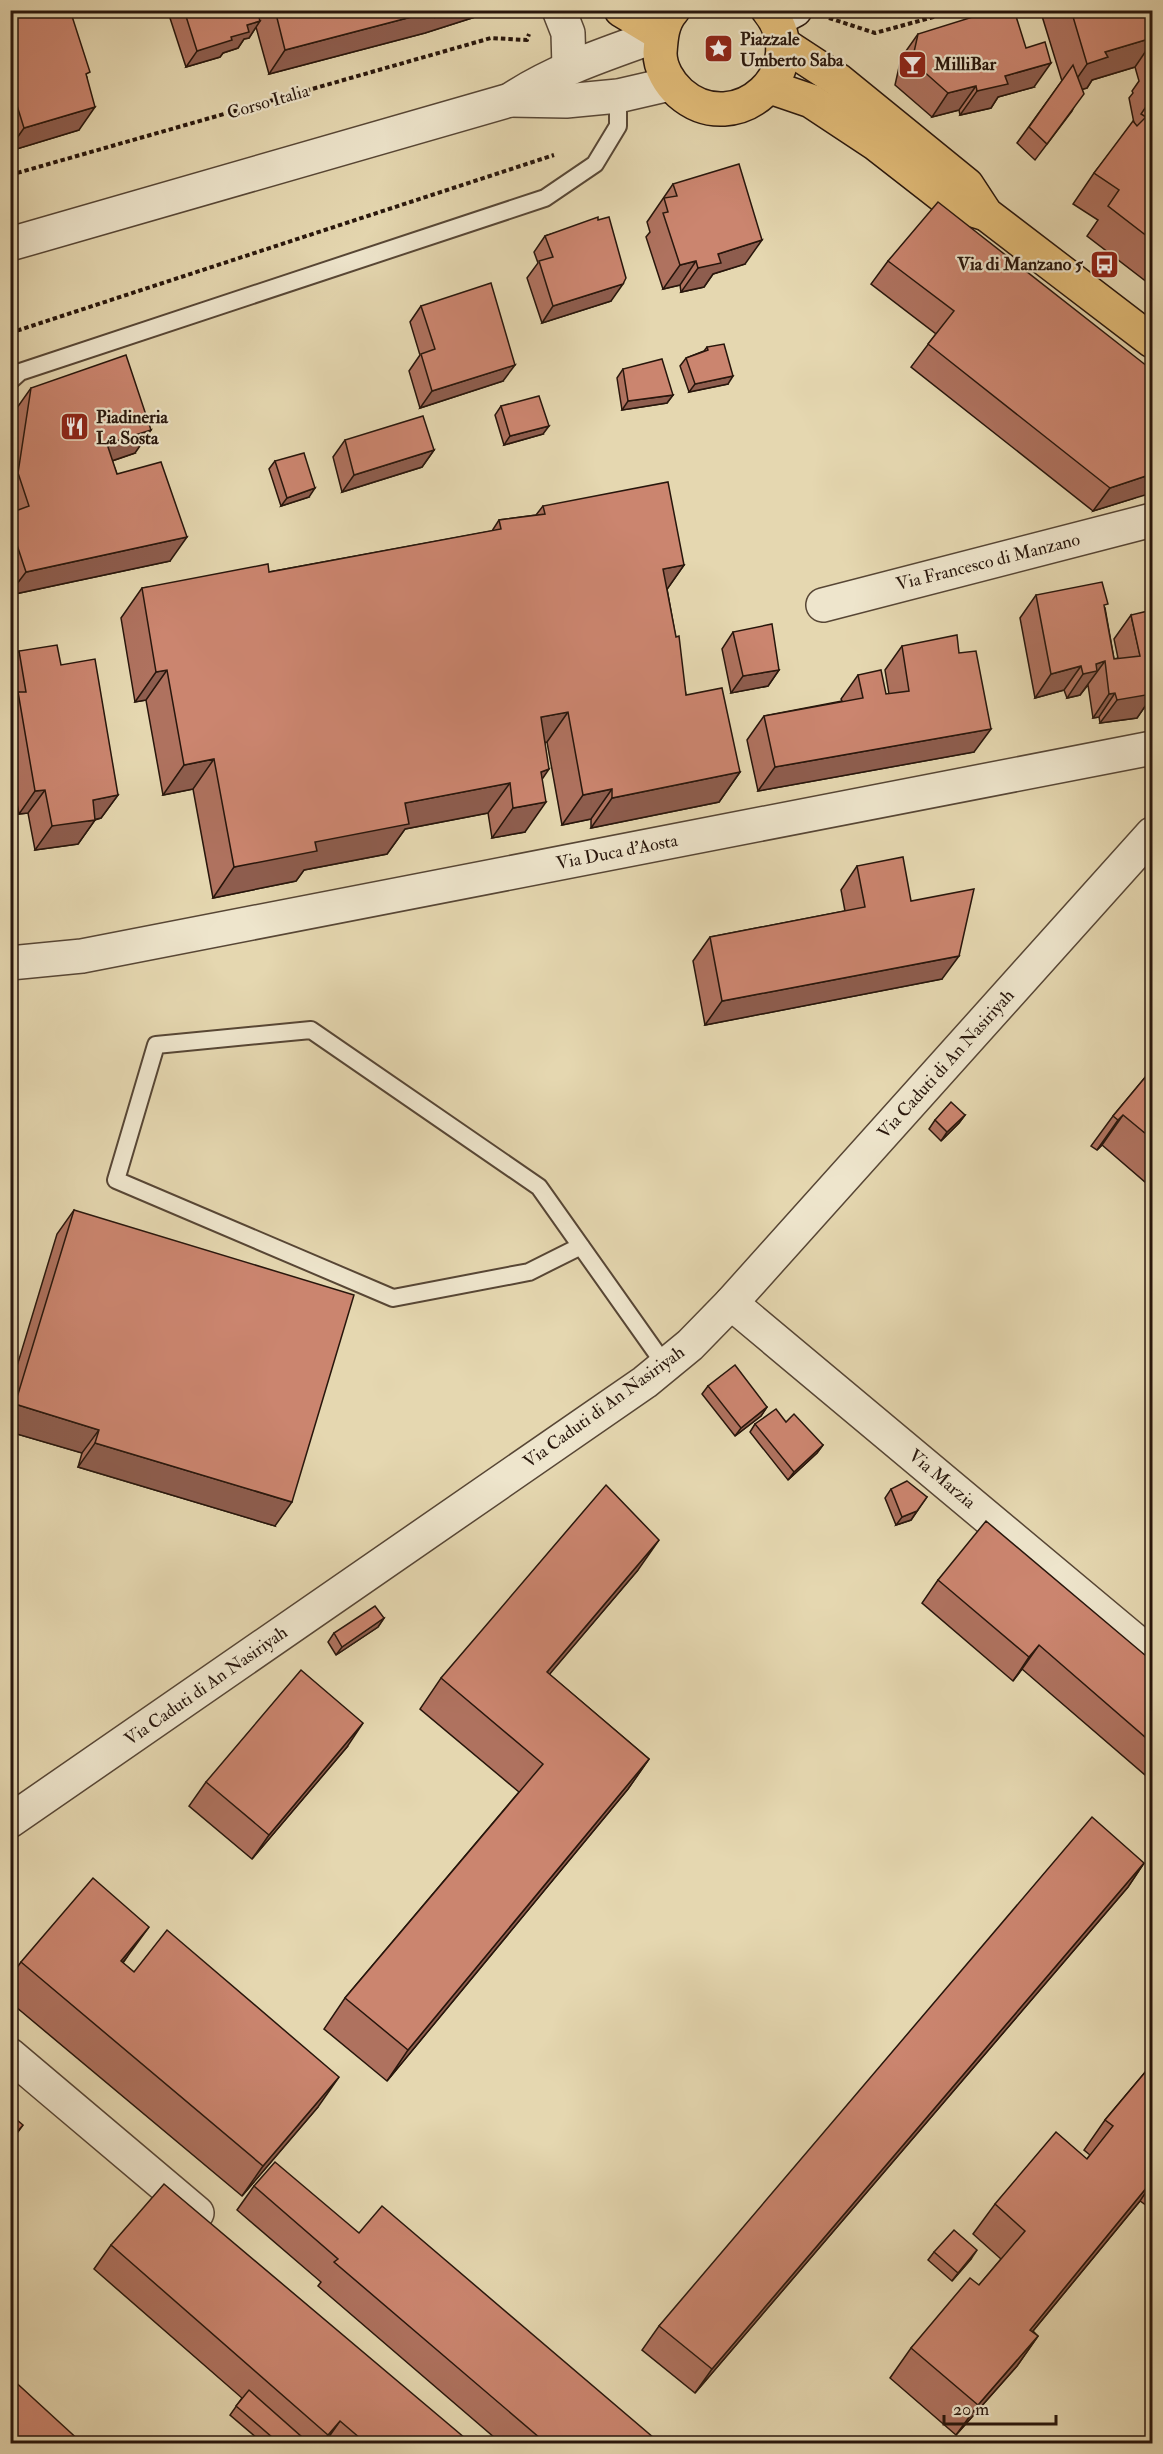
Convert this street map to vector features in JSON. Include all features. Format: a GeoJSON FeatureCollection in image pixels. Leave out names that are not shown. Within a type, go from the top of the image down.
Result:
{"type":"FeatureCollection","features":[{"type":"Feature","properties":{"kind":"main road"},"geometry":{"type":"LineString","coordinates":[[621,10],[667,22],[660,60],[670,84],[692,103],[720,110],[748,104],[770,87],[781,66],[789,20]]}},
{"type":"Feature","properties":{"kind":"main road"},"geometry":{"type":"LineString","coordinates":[[789,20],[838,80],[967,185],[986,214],[1152,341]]}},
{"type":"Feature","properties":{"kind":"main road"},"geometry":{"type":"LineString","coordinates":[[770,87],[811,101],[876,144],[953,204],[986,214]]}},
{"type":"Feature","properties":{"kind":"street"},"geometry":{"type":"LineString","coordinates":[[559,10],[568,33],[569,67]]}},
{"type":"Feature","properties":{"kind":"street"},"geometry":{"type":"LineString","coordinates":[[10,244],[510,100],[538,82],[667,22]]}},
{"type":"Feature","properties":{"kind":"street"},"geometry":{"type":"LineString","coordinates":[[510,100],[566,101],[618,96],[670,84]]}},
{"type":"Feature","properties":{"kind":"street","name":"Via Francesco di Manzano"},"geometry":{"type":"LineString","coordinates":[[823,605],[1152,520]]}},
{"type":"Feature","properties":{"kind":"street","name":"Via Duca d'Aosta"},"geometry":{"type":"LineString","coordinates":[[10,963],[82,956],[1152,748]]}},
{"type":"Feature","properties":{"kind":"street","name":"Via Caduti di An Nasiriyah"},"geometry":{"type":"LineString","coordinates":[[10,1821],[645,1382],[690,1345],[731,1303],[1152,834]]}},
{"type":"Feature","properties":{"kind":"street","name":"Via Marzia"},"geometry":{"type":"LineString","coordinates":[[731,1303],[1152,1655]]}},
{"type":"Feature","properties":{"kind":"street"},"geometry":{"type":"LineString","coordinates":[[10,2055],[218,2230]]}},
{"type":"Feature","properties":{"kind":"lane"},"geometry":{"type":"LineString","coordinates":[[10,381],[20,372],[545,198],[595,164],[618,126],[618,96]]}},
{"type":"Feature","properties":{"kind":"lane"},"geometry":{"type":"LineString","coordinates":[[581,1246],[529,1272],[393,1298],[116,1180],[156,1046],[311,1030],[539,1187],[581,1246],[665,1365]]}},
{"type":"Feature","properties":{"kind":"path"},"geometry":{"type":"LineString","coordinates":[[789,20],[875,33],[959,10]]}},
{"type":"Feature","properties":{"kind":"path","name":"Corso Italia"},"geometry":{"type":"LineString","coordinates":[[10,175],[491,38],[527,40]]}},
{"type":"Feature","properties":{"kind":"path"},"geometry":{"type":"LineString","coordinates":[[10,333],[556,155]]}},
{"type":"Feature","properties":{"kind":"building"},"geometry":{"type":"Polygon","coordinates":[[[10,10],[70,10],[90,72],[86,74],[95,107],[24,128],[14,96],[10,97],[10,10]]]}},
{"type":"Feature","properties":{"kind":"building"},"geometry":{"type":"Polygon","coordinates":[[[184,10],[257,10],[260,21],[247,25],[249,32],[197,51],[184,10]]]}},
{"type":"Feature","properties":{"kind":"building"},"geometry":{"type":"Polygon","coordinates":[[[275,10],[438,10],[285,50],[275,10]]]}},
{"type":"Feature","properties":{"kind":"building"},"geometry":{"type":"Polygon","coordinates":[[[441,10],[457,10],[436,17],[441,10]]]}},
{"type":"Feature","properties":{"kind":"building"},"geometry":{"type":"Polygon","coordinates":[[[995,10],[1014,10],[1026,48],[1045,42],[1051,63],[1005,76],[1008,84],[977,91],[976,86],[948,93],[912,61],[918,34],[995,10]]]}},
{"type":"Feature","properties":{"kind":"building"},"geometry":{"type":"Polygon","coordinates":[[[1071,10],[1152,10],[1152,38],[1105,52],[1108,57],[1087,64],[1071,10]]]}},
{"type":"Feature","properties":{"kind":"building"},"geometry":{"type":"Polygon","coordinates":[[[1073,65],[1084,94],[1047,144],[1029,127],[1073,65]]]}},
{"type":"Feature","properties":{"kind":"building"},"geometry":{"type":"Polygon","coordinates":[[[1152,98],[1152,240],[1108,206],[1119,190],[1094,173],[1133,121],[1137,126],[1146,117],[1141,114],[1152,98]]]}},
{"type":"Feature","properties":{"kind":"building"},"geometry":{"type":"Polygon","coordinates":[[[739,164],[762,240],[718,254],[721,263],[698,268],[696,261],[680,265],[663,213],[668,212],[664,198],[677,196],[673,184],[739,164]]]}},
{"type":"Feature","properties":{"kind":"building"},"geometry":{"type":"Polygon","coordinates":[[[938,202],[1152,370],[1152,474],[1110,488],[928,344],[954,311],[888,261],[938,202]]]}},
{"type":"Feature","properties":{"kind":"building"},"geometry":{"type":"Polygon","coordinates":[[[598,217],[598,220],[609,217],[626,278],[623,284],[553,306],[539,261],[553,257],[545,236],[598,217]]]}},
{"type":"Feature","properties":{"kind":"building"},"geometry":{"type":"Polygon","coordinates":[[[491,283],[515,365],[432,391],[421,354],[435,349],[421,306],[491,283]]]}},
{"type":"Feature","properties":{"kind":"building"},"geometry":{"type":"Polygon","coordinates":[[[724,344],[733,376],[695,384],[686,358],[708,350],[707,347],[724,344]]]}},
{"type":"Feature","properties":{"kind":"building"},"geometry":{"type":"Polygon","coordinates":[[[126,355],[151,430],[107,444],[117,474],[161,462],[187,537],[26,572],[10,524],[10,513],[29,506],[18,473],[31,388],[126,355]]]}},
{"type":"Feature","properties":{"kind":"building"},"geometry":{"type":"Polygon","coordinates":[[[662,359],[673,395],[628,401],[623,369],[662,359]]]}},
{"type":"Feature","properties":{"kind":"building"},"geometry":{"type":"Polygon","coordinates":[[[539,396],[549,426],[510,436],[501,406],[539,396]]]}},
{"type":"Feature","properties":{"kind":"building"},"geometry":{"type":"Polygon","coordinates":[[[423,416],[434,450],[354,475],[345,440],[423,416]]]}},
{"type":"Feature","properties":{"kind":"building"},"geometry":{"type":"Polygon","coordinates":[[[304,453],[315,488],[287,498],[275,461],[304,453]]]}},
{"type":"Feature","properties":{"kind":"building"},"geometry":{"type":"Polygon","coordinates":[[[668,482],[684,565],[663,569],[676,637],[679,636],[686,695],[722,688],[740,772],[612,798],[612,789],[583,795],[568,712],[541,717],[549,769],[541,772],[546,802],[513,808],[510,783],[405,803],[409,824],[315,842],[317,851],[234,867],[214,759],[184,765],[167,670],[156,672],[142,588],[268,564],[269,572],[501,529],[499,520],[545,514],[543,506],[668,482]]]}},
{"type":"Feature","properties":{"kind":"building"},"geometry":{"type":"Polygon","coordinates":[[[1102,582],[1108,604],[1104,605],[1114,659],[1140,656],[1131,615],[1152,610],[1152,678],[1150,678],[1152,694],[1117,700],[1115,693],[1109,694],[1105,661],[1096,664],[1097,671],[1083,674],[1081,666],[1051,674],[1036,595],[1102,582]]]}},
{"type":"Feature","properties":{"kind":"building"},"geometry":{"type":"Polygon","coordinates":[[[772,624],[779,670],[743,676],[733,632],[772,624]]]}},
{"type":"Feature","properties":{"kind":"building"},"geometry":{"type":"Polygon","coordinates":[[[957,635],[959,653],[976,651],[991,729],[775,767],[764,716],[863,698],[858,675],[881,670],[886,694],[909,691],[902,646],[957,635]]]}},
{"type":"Feature","properties":{"kind":"building"},"geometry":{"type":"Polygon","coordinates":[[[57,645],[61,665],[95,659],[118,795],[93,800],[95,820],[52,826],[45,790],[35,791],[18,692],[26,692],[19,651],[57,645]]]}},
{"type":"Feature","properties":{"kind":"building"},"geometry":{"type":"Polygon","coordinates":[[[903,857],[911,901],[974,889],[959,956],[722,1001],[710,937],[865,907],[857,866],[903,857]]]}},
{"type":"Feature","properties":{"kind":"building"},"geometry":{"type":"Polygon","coordinates":[[[1152,1069],[1152,1139],[1123,1115],[1118,1120],[1113,1116],[1152,1069]]]}},
{"type":"Feature","properties":{"kind":"building"},"geometry":{"type":"Polygon","coordinates":[[[951,1102],[965,1115],[947,1132],[935,1120],[951,1102]]]}},
{"type":"Feature","properties":{"kind":"building"},"geometry":{"type":"Polygon","coordinates":[[[74,1210],[354,1295],[292,1502],[95,1443],[99,1430],[15,1404],[74,1210]]]}},
{"type":"Feature","properties":{"kind":"building"},"geometry":{"type":"Polygon","coordinates":[[[735,1365],[767,1407],[741,1428],[708,1386],[735,1365]]]}},
{"type":"Feature","properties":{"kind":"building"},"geometry":{"type":"Polygon","coordinates":[[[776,1409],[786,1422],[794,1414],[823,1445],[794,1472],[755,1424],[776,1409]]]}},
{"type":"Feature","properties":{"kind":"building"},"geometry":{"type":"Polygon","coordinates":[[[907,1481],[927,1497],[917,1511],[902,1517],[891,1489],[907,1481]]]}},
{"type":"Feature","properties":{"kind":"building"},"geometry":{"type":"Polygon","coordinates":[[[606,1485],[659,1540],[547,1672],[649,1759],[408,2050],[345,1998],[543,1764],[441,1678],[606,1485]]]}},
{"type":"Feature","properties":{"kind":"building"},"geometry":{"type":"Polygon","coordinates":[[[986,1521],[1152,1661],[1152,1743],[1039,1645],[1029,1657],[938,1580],[986,1521]]]}},
{"type":"Feature","properties":{"kind":"building"},"geometry":{"type":"Polygon","coordinates":[[[375,1606],[384,1618],[342,1647],[334,1633],[375,1606]]]}},
{"type":"Feature","properties":{"kind":"building"},"geometry":{"type":"Polygon","coordinates":[[[301,1670],[363,1723],[269,1835],[206,1782],[301,1670]]]}},
{"type":"Feature","properties":{"kind":"building"},"geometry":{"type":"Polygon","coordinates":[[[1092,1817],[1144,1863],[712,2369],[659,2326],[1092,1817]]]}},
{"type":"Feature","properties":{"kind":"building"},"geometry":{"type":"Polygon","coordinates":[[[93,1878],[149,1927],[121,1961],[134,1972],[167,1930],[339,2077],[263,2166],[21,1962],[93,1878]]]}},
{"type":"Feature","properties":{"kind":"building"},"geometry":{"type":"Polygon","coordinates":[[[1152,2064],[1152,2181],[1030,2330],[1038,2336],[978,2405],[911,2348],[970,2278],[979,2285],[1025,2231],[995,2204],[1056,2132],[1087,2159],[1113,2126],[1105,2120],[1152,2064]]]}},
{"type":"Feature","properties":{"kind":"building"},"geometry":{"type":"Polygon","coordinates":[[[10,2114],[23,2125],[10,2140],[10,2114]]]}},
{"type":"Feature","properties":{"kind":"building"},"geometry":{"type":"Polygon","coordinates":[[[275,2162],[359,2233],[382,2206],[661,2444],[547,2444],[334,2262],[338,2259],[254,2186],[275,2162]]]}},
{"type":"Feature","properties":{"kind":"building"},"geometry":{"type":"Polygon","coordinates":[[[164,2184],[472,2444],[367,2444],[340,2421],[328,2435],[111,2245],[164,2184]]]}},
{"type":"Feature","properties":{"kind":"building"},"geometry":{"type":"Polygon","coordinates":[[[954,2230],[977,2250],[958,2273],[934,2252],[954,2230]]]}},
{"type":"Feature","properties":{"kind":"building"},"geometry":{"type":"Polygon","coordinates":[[[10,2377],[83,2444],[10,2444],[10,2377]]]}},
{"type":"Feature","properties":{"kind":"building"},"geometry":{"type":"Polygon","coordinates":[[[249,2390],[303,2438],[299,2444],[280,2444],[236,2406],[249,2390]]]}},
{"type":"Feature","properties":{"kind":"place","name":"Piazzale Umberto Saba"},"geometry":{"type":"Point","coordinates":[719,49]}},
{"type":"Feature","properties":{"kind":"place","name":"MilliBar"},"geometry":{"type":"Point","coordinates":[913,64]}},
{"type":"Feature","properties":{"kind":"place","name":"Via di Manzano 5"},"geometry":{"type":"Point","coordinates":[1104,264]}},
{"type":"Feature","properties":{"kind":"place","name":"Piadineria La Sosta"},"geometry":{"type":"Point","coordinates":[75,427]}}]}
